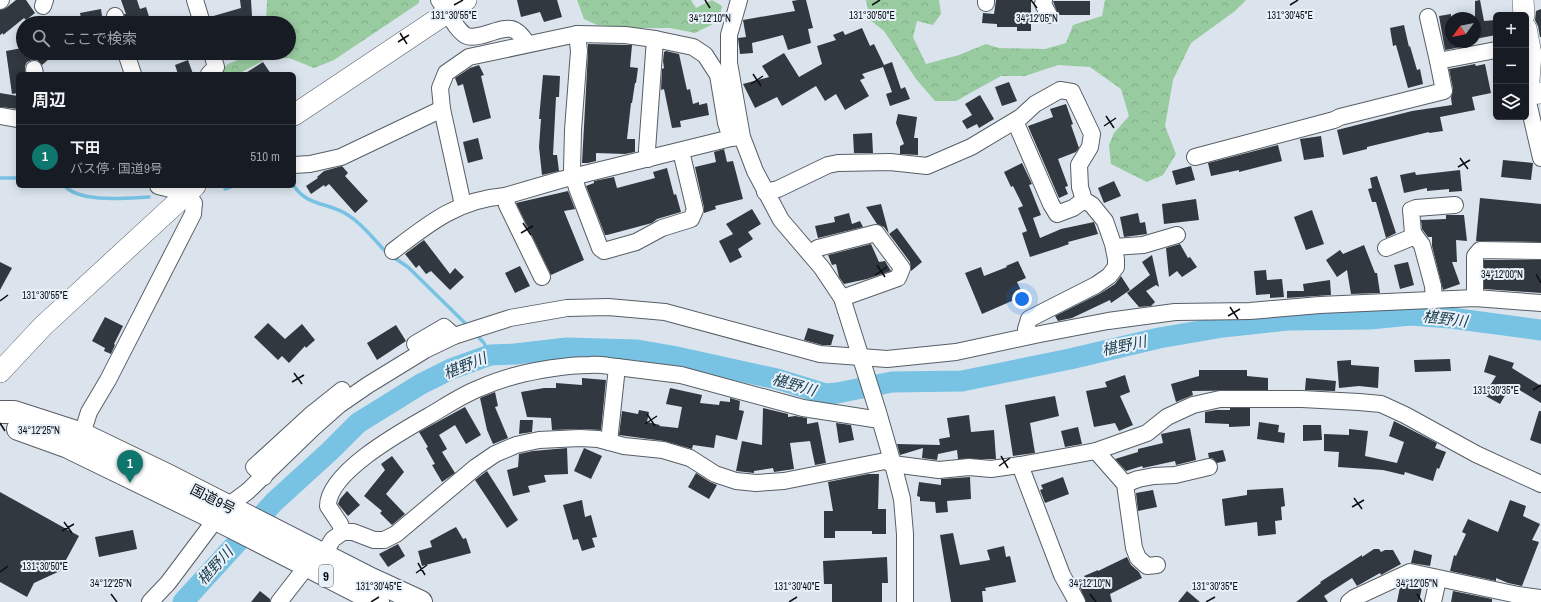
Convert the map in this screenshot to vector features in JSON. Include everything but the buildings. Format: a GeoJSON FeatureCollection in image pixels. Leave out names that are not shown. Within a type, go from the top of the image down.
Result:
{"type":"FeatureCollection","features":[{"type":"Feature","properties":{"kind":"highway","name":"国道9号"},"geometry":{"type":"LineString","coordinates":[[0,412],[14,412],[82,434],[226,515],[314,560],[421,602]]}},
{"type":"Feature","properties":{"kind":"highway","name":"国道9号"},"geometry":{"type":"LineString","coordinates":[[0,423],[68,447],[226,515]]}},
{"type":"Feature","properties":{"kind":"highway","name":"国道9号"},"geometry":{"type":"LineString","coordinates":[[314,560],[378,602]]}},
{"type":"Feature","properties":{"kind":"main road"},"geometry":{"type":"LineString","coordinates":[[296,113],[443,6],[466,0]]}},
{"type":"Feature","properties":{"kind":"main road"},"geometry":{"type":"LineString","coordinates":[[1523,0],[1524,12]]}},
{"type":"Feature","properties":{"kind":"main road"},"geometry":{"type":"LineString","coordinates":[[1531,49],[1528,83],[1534,93]]}},
{"type":"Feature","properties":{"kind":"main road"},"geometry":{"type":"LineString","coordinates":[[0,372],[43,326],[190,190]]}},
{"type":"Feature","properties":{"kind":"street"},"geometry":{"type":"LineString","coordinates":[[195,0],[200,16]]}},
{"type":"Feature","properties":{"kind":"street"},"geometry":{"type":"LineString","coordinates":[[737,138],[729,63],[729,35],[739,0]]}},
{"type":"Feature","properties":{"kind":"street"},"geometry":{"type":"LineString","coordinates":[[443,6],[461,32],[468,36],[476,37],[506,28],[516,30],[522,35],[527,44]]}},
{"type":"Feature","properties":{"kind":"street"},"geometry":{"type":"LineString","coordinates":[[1195,157],[1327,122],[1340,117],[1444,92],[1428,17]]}},
{"type":"Feature","properties":{"kind":"street"},"geometry":{"type":"LineString","coordinates":[[578,34],[580,51],[573,130],[572,170],[600,248],[604,251],[636,242],[662,228],[691,219],[695,210],[680,151]]}},
{"type":"Feature","properties":{"kind":"street"},"geometry":{"type":"LineString","coordinates":[[463,205],[442,109],[440,88],[446,73],[469,57],[578,34],[625,35],[655,39],[693,47],[705,55],[718,75],[726,122],[746,151],[765,192],[781,220],[822,268],[842,298],[879,416],[902,499],[906,534],[905,602]]}},
{"type":"Feature","properties":{"kind":"street"},"geometry":{"type":"LineString","coordinates":[[648,159],[647,150],[655,39]]}},
{"type":"Feature","properties":{"kind":"street"},"geometry":{"type":"LineString","coordinates":[[1438,61],[1493,51]]}},
{"type":"Feature","properties":{"kind":"street"},"geometry":{"type":"LineString","coordinates":[[128,60],[132,72]]}},
{"type":"Feature","properties":{"kind":"street"},"geometry":{"type":"LineString","coordinates":[[211,72],[216,67],[214,60]]}},
{"type":"Feature","properties":{"kind":"street"},"geometry":{"type":"LineString","coordinates":[[765,192],[778,189],[828,165],[838,162],[890,162],[927,166],[971,147],[1015,121],[1029,111],[1035,104],[1060,90],[1072,92],[1092,134],[1090,147],[1080,165],[1080,187],[1084,200],[1092,205],[1105,221],[1114,247],[1116,268],[1109,276],[1096,285],[1029,319],[1026,329],[1027,336]]}},
{"type":"Feature","properties":{"kind":"street"},"geometry":{"type":"LineString","coordinates":[[1534,93],[1528,102],[1541,158]]}},
{"type":"Feature","properties":{"kind":"street"},"geometry":{"type":"LineString","coordinates":[[296,165],[310,164],[341,157],[442,109]]}},
{"type":"Feature","properties":{"kind":"street"},"geometry":{"type":"LineString","coordinates":[[0,116],[16,119]]}},
{"type":"Feature","properties":{"kind":"street"},"geometry":{"type":"LineString","coordinates":[[1015,121],[1051,204],[1057,214],[1073,208],[1084,200]]}},
{"type":"Feature","properties":{"kind":"street"},"geometry":{"type":"LineString","coordinates":[[393,251],[446,213],[463,205],[497,196],[505,196],[574,177],[737,138]]}},
{"type":"Feature","properties":{"kind":"street"},"geometry":{"type":"LineString","coordinates":[[82,434],[89,412],[108,380],[193,214],[194,203],[190,190],[174,188]]}},
{"type":"Feature","properties":{"kind":"street"},"geometry":{"type":"LineString","coordinates":[[505,196],[507,204],[542,277]]}},
{"type":"Feature","properties":{"kind":"street"},"geometry":{"type":"LineString","coordinates":[[1434,300],[1433,286],[1422,245],[1413,233],[1411,210],[1416,208],[1455,205]]}},
{"type":"Feature","properties":{"kind":"street"},"geometry":{"type":"LineString","coordinates":[[810,253],[818,248],[876,233],[902,268],[898,278],[842,298]]}},
{"type":"Feature","properties":{"kind":"street"},"geometry":{"type":"LineString","coordinates":[[1114,247],[1143,245],[1177,235]]}},
{"type":"Feature","properties":{"kind":"street"},"geometry":{"type":"LineString","coordinates":[[1386,248],[1415,236]]}},
{"type":"Feature","properties":{"kind":"street"},"geometry":{"type":"LineString","coordinates":[[1475,298],[1475,256],[1480,250],[1541,252]]}},
{"type":"Feature","properties":{"kind":"street"},"geometry":{"type":"LineString","coordinates":[[150,602],[248,492],[313,428],[339,405],[368,385],[425,350],[454,336],[510,318],[567,308],[608,307],[665,312],[820,354],[887,359],[956,352],[1027,336],[1108,321],[1175,312],[1250,311],[1320,305],[1475,298],[1541,303]]}},
{"type":"Feature","properties":{"kind":"street"},"geometry":{"type":"LineString","coordinates":[[342,532],[340,524],[328,506],[329,496],[342,478],[366,456],[386,440],[480,388],[515,376],[591,365],[617,367],[681,375],[803,408],[879,416]]}},
{"type":"Feature","properties":{"kind":"street"},"geometry":{"type":"LineString","coordinates":[[609,442],[617,367]]}},
{"type":"Feature","properties":{"kind":"street"},"geometry":{"type":"LineString","coordinates":[[280,602],[314,560],[328,547],[333,539],[342,532],[353,532],[374,540],[384,540],[396,534],[476,466],[495,454],[516,446],[539,440],[580,438],[598,439],[624,446],[662,450],[690,458],[715,474],[736,481],[756,483],[784,481],[885,461],[893,464],[939,470],[969,467],[991,469],[1020,465],[1096,451],[1147,433],[1167,417],[1194,405],[1220,399],[1264,398],[1358,402],[1381,404],[1405,415],[1476,454],[1541,484]]}},
{"type":"Feature","properties":{"kind":"street"},"geometry":{"type":"LineString","coordinates":[[1096,451],[1125,484],[1134,548],[1138,558],[1147,566],[1157,565]]}},
{"type":"Feature","properties":{"kind":"street"},"geometry":{"type":"LineString","coordinates":[[1020,465],[1062,575],[1077,602]]}},
{"type":"Feature","properties":{"kind":"street"},"geometry":{"type":"LineString","coordinates":[[1125,484],[1138,479],[1154,476],[1175,475],[1209,467]]}},
{"type":"Feature","properties":{"kind":"street"},"geometry":{"type":"LineString","coordinates":[[1349,602],[1354,598],[1410,572],[1518,599],[1541,598]]}},
{"type":"Feature","properties":{"kind":"street"},"geometry":{"type":"LineString","coordinates":[[1433,602],[1438,579]]}},
{"type":"Feature","properties":{"kind":"green space"},"geometry":{"type":"Polygon","coordinates":[[[267,0],[419,0],[419,3],[334,60],[314,68],[294,60],[296,60],[296,16],[266,16],[267,0]]]}},
{"type":"Feature","properties":{"kind":"green space"},"geometry":{"type":"Polygon","coordinates":[[[577,0],[691,0],[696,8],[712,0],[722,6],[719,21],[695,33],[670,28],[635,28],[597,25],[584,19],[577,0]]]}},
{"type":"Feature","properties":{"kind":"green space"},"geometry":{"type":"Polygon","coordinates":[[[866,0],[939,0],[941,14],[933,25],[917,21],[913,37],[926,64],[959,55],[986,44],[999,48],[1045,49],[1066,43],[1073,25],[1102,16],[1105,0],[1246,0],[1235,11],[1191,43],[1173,80],[1165,126],[1176,154],[1163,175],[1147,182],[1111,164],[1109,145],[1114,133],[1129,116],[1121,89],[1090,67],[1058,65],[1025,76],[1001,76],[956,101],[935,101],[916,79],[884,31],[870,20],[866,0]]]}},
{"type":"Feature","properties":{"kind":"green space"},"geometry":{"type":"Polygon","coordinates":[[[238,60],[264,60],[242,72],[219,72],[228,64],[238,60]]]}},
{"type":"Feature","properties":{"kind":"waterway"},"geometry":{"type":"LineString","coordinates":[[0,178],[16,178]]}},
{"type":"Feature","properties":{"kind":"waterway"},"geometry":{"type":"LineString","coordinates":[[68,188],[81,195],[92,197],[149,197]]}},
{"type":"Feature","properties":{"kind":"waterway"},"geometry":{"type":"LineString","coordinates":[[296,188],[306,198],[341,211],[354,219],[388,254]]}},
{"type":"Feature","properties":{"kind":"waterway"},"geometry":{"type":"LineString","coordinates":[[393,257],[408,267],[469,327]]}},
{"type":"Feature","properties":{"kind":"waterway","name":"椹野川"},"geometry":{"type":"LineString","coordinates":[[183,602],[274,502],[330,451],[358,423],[421,384],[451,369],[490,355],[515,354],[567,348],[637,350],[672,356],[777,379],[826,394],[892,382],[962,381],[1070,359],[1159,338],[1223,327],[1288,320],[1370,319],[1410,315],[1451,318],[1541,330]]}},
{"type":"Feature","properties":{"kind":"waterway"},"geometry":{"type":"LineString","coordinates":[[475,333],[484,343],[490,355]]}},
{"type":"Feature","properties":{"kind":"place","name":"下田"},"geometry":{"type":"Point","coordinates":[130,483]}}]}
